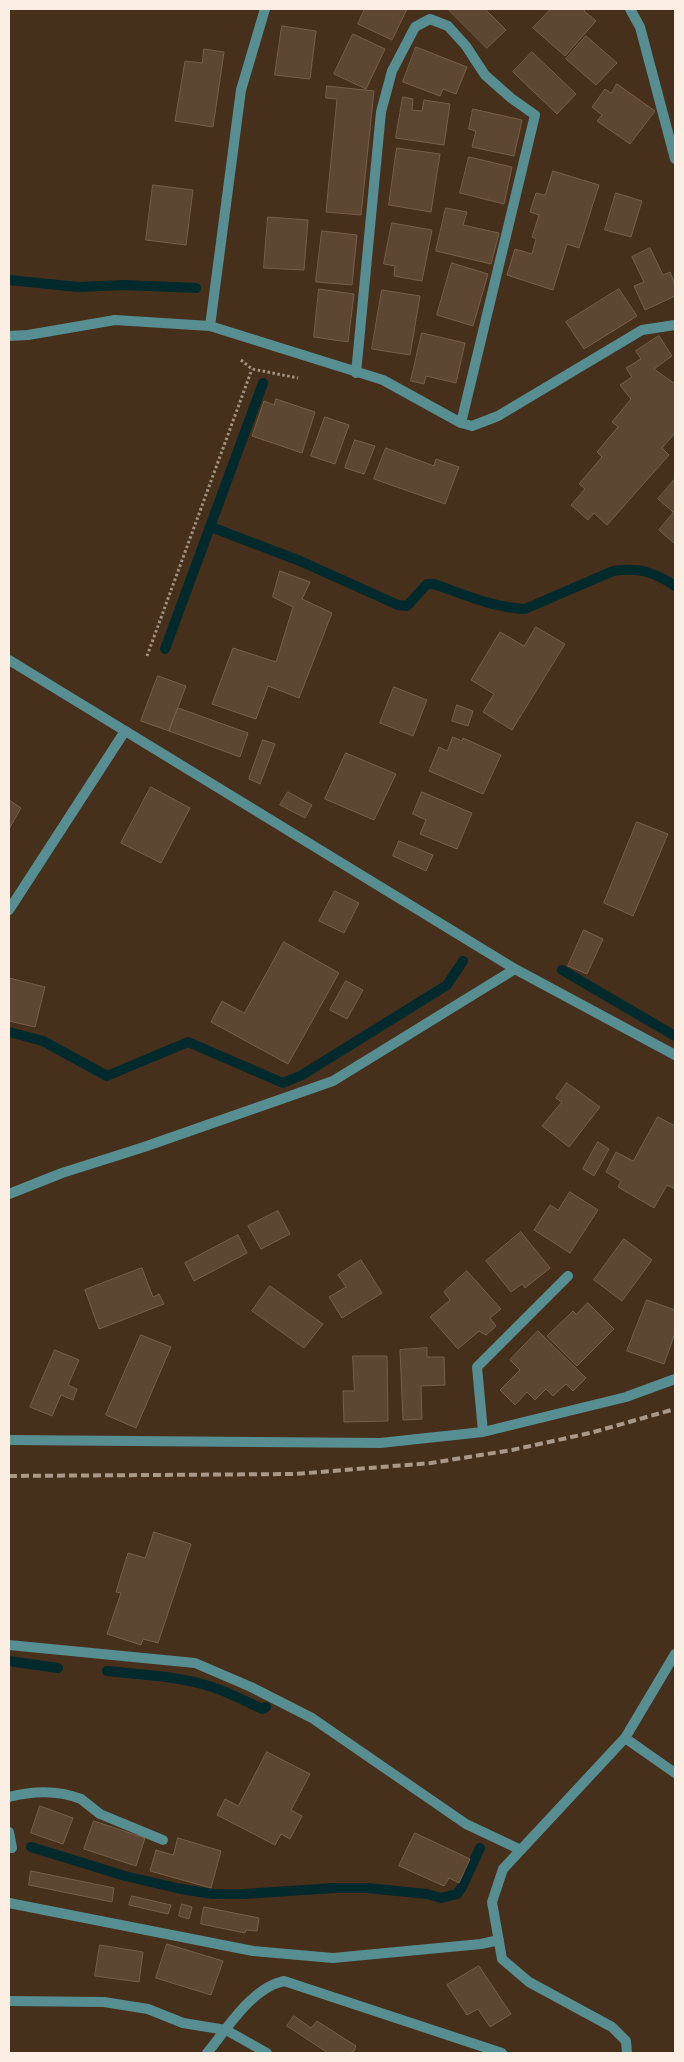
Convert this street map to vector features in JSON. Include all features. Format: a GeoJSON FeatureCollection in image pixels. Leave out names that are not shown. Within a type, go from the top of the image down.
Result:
{"type":"FeatureCollection","features":[{"type":"Feature","properties":{"kind":"street"},"geometry":{"type":"LineString","coordinates":[[210,326],[241,90],[265,9]]}},
{"type":"Feature","properties":{"kind":"street"},"geometry":{"type":"LineString","coordinates":[[630,9],[640,27],[675,159]]}},
{"type":"Feature","properties":{"kind":"street"},"geometry":{"type":"LineString","coordinates":[[356,373],[381,112],[396,62],[415,28],[430,19],[448,26],[466,46],[485,75],[511,98],[535,115],[461,423]]}},
{"type":"Feature","properties":{"kind":"street"},"geometry":{"type":"LineString","coordinates":[[9,336],[28,335],[114,320],[210,326],[383,380],[461,423],[472,426],[498,416],[642,330],[675,327]]}},
{"type":"Feature","properties":{"kind":"street"},"geometry":{"type":"LineString","coordinates":[[9,660],[515,969],[675,1055]]}},
{"type":"Feature","properties":{"kind":"street"},"geometry":{"type":"LineString","coordinates":[[9,910],[125,731]]}},
{"type":"Feature","properties":{"kind":"street"},"geometry":{"type":"LineString","coordinates":[[9,1194],[62,1172],[144,1147],[333,1081],[515,969]]}},
{"type":"Feature","properties":{"kind":"street"},"geometry":{"type":"LineString","coordinates":[[483,1432],[477,1367],[568,1276]]}},
{"type":"Feature","properties":{"kind":"street"},"geometry":{"type":"LineString","coordinates":[[9,1440],[380,1443],[483,1432],[626,1397],[675,1378]]}},
{"type":"Feature","properties":{"kind":"street"},"geometry":{"type":"LineString","coordinates":[[9,1645],[195,1663],[251,1686],[312,1718],[466,1824],[521,1850]]}},
{"type":"Feature","properties":{"kind":"street"},"geometry":{"type":"LineString","coordinates":[[628,2053],[626,2041],[612,2027],[529,1982],[502,1959],[492,1902],[504,1869],[625,1738],[675,1654]]}},
{"type":"Feature","properties":{"kind":"street"},"geometry":{"type":"LineString","coordinates":[[625,1738],[675,1773]]}},
{"type":"Feature","properties":{"kind":"street"},"geometry":{"type":"LineString","coordinates":[[9,1797],[26,1792],[69,1794],[80,1799],[100,1814],[163,1840]]}},
{"type":"Feature","properties":{"kind":"street"},"geometry":{"type":"LineString","coordinates":[[9,1832],[12,1848]]}},
{"type":"Feature","properties":{"kind":"street"},"geometry":{"type":"LineString","coordinates":[[9,1904],[254,1951],[324,1957],[480,1944],[499,1940]]}},
{"type":"Feature","properties":{"kind":"street"},"geometry":{"type":"LineString","coordinates":[[207,2053],[240,2010],[274,1983],[284,1981],[502,2053]]}},
{"type":"Feature","properties":{"kind":"street"},"geometry":{"type":"LineString","coordinates":[[9,2002],[104,2002],[148,2009],[183,2024],[226,2030],[267,2053]]}},
{"type":"Feature","properties":{"kind":"path"},"geometry":{"type":"LineString","coordinates":[[147,656],[252,369]]}},
{"type":"Feature","properties":{"kind":"building"},"geometry":{"type":"Polygon","coordinates":[[[365,9],[407,9],[392,40],[358,24],[365,9]]]}},
{"type":"Feature","properties":{"kind":"building"},"geometry":{"type":"Polygon","coordinates":[[[448,9],[485,9],[506,30],[487,48],[448,9]]]}},
{"type":"Feature","properties":{"kind":"building"},"geometry":{"type":"Polygon","coordinates":[[[551,9],[586,9],[584,11],[596,21],[565,56],[533,28],[551,9]]]}},
{"type":"Feature","properties":{"kind":"building"},"geometry":{"type":"Polygon","coordinates":[[[282,26],[316,31],[310,79],[275,75],[282,26]]]}},
{"type":"Feature","properties":{"kind":"building"},"geometry":{"type":"Polygon","coordinates":[[[353,34],[385,49],[366,89],[334,74],[353,34]]]}},
{"type":"Feature","properties":{"kind":"building"},"geometry":{"type":"Polygon","coordinates":[[[586,36],[617,63],[596,85],[566,59],[586,36]]]}},
{"type":"Feature","properties":{"kind":"building"},"geometry":{"type":"Polygon","coordinates":[[[416,47],[467,67],[456,94],[443,89],[440,96],[403,82],[416,47]]]}},
{"type":"Feature","properties":{"kind":"building"},"geometry":{"type":"Polygon","coordinates":[[[204,49],[224,52],[213,127],[175,121],[185,61],[202,63],[204,49]]]}},
{"type":"Feature","properties":{"kind":"building"},"geometry":{"type":"Polygon","coordinates":[[[532,52],[576,94],[557,114],[513,72],[532,52]]]}},
{"type":"Feature","properties":{"kind":"building"},"geometry":{"type":"Polygon","coordinates":[[[617,84],[655,111],[630,144],[597,121],[602,115],[592,107],[605,89],[611,93],[617,84]]]}},
{"type":"Feature","properties":{"kind":"building"},"geometry":{"type":"Polygon","coordinates":[[[327,86],[374,91],[361,215],[326,212],[337,99],[326,98],[327,86]]]}},
{"type":"Feature","properties":{"kind":"building"},"geometry":{"type":"Polygon","coordinates":[[[403,97],[413,99],[412,110],[422,111],[424,100],[450,104],[444,145],[396,138],[403,97]]]}},
{"type":"Feature","properties":{"kind":"building"},"geometry":{"type":"Polygon","coordinates":[[[473,109],[522,120],[514,156],[472,147],[476,131],[469,129],[473,109]]]}},
{"type":"Feature","properties":{"kind":"building"},"geometry":{"type":"Polygon","coordinates":[[[397,148],[440,154],[431,212],[389,205],[397,148]]]}},
{"type":"Feature","properties":{"kind":"building"},"geometry":{"type":"Polygon","coordinates":[[[469,157],[512,167],[504,204],[460,193],[469,157]]]}},
{"type":"Feature","properties":{"kind":"building"},"geometry":{"type":"Polygon","coordinates":[[[553,171],[599,185],[579,248],[567,244],[553,290],[507,275],[515,249],[532,254],[536,239],[532,237],[539,215],[530,212],[536,193],[545,195],[553,171]]]}},
{"type":"Feature","properties":{"kind":"building"},"geometry":{"type":"Polygon","coordinates":[[[153,185],[193,190],[186,245],[146,240],[153,185]]]}},
{"type":"Feature","properties":{"kind":"building"},"geometry":{"type":"Polygon","coordinates":[[[616,193],[642,201],[631,237],[605,230],[616,193]]]}},
{"type":"Feature","properties":{"kind":"building"},"geometry":{"type":"Polygon","coordinates":[[[446,208],[467,212],[463,225],[499,233],[491,264],[436,251],[446,208]]]}},
{"type":"Feature","properties":{"kind":"building"},"geometry":{"type":"Polygon","coordinates":[[[268,217],[308,220],[304,270],[264,268],[268,217]]]}},
{"type":"Feature","properties":{"kind":"building"},"geometry":{"type":"Polygon","coordinates":[[[392,223],[432,230],[422,281],[394,276],[395,266],[384,264],[392,223]]]}},
{"type":"Feature","properties":{"kind":"building"},"geometry":{"type":"Polygon","coordinates":[[[322,231],[357,235],[352,285],[316,282],[322,231]]]}},
{"type":"Feature","properties":{"kind":"building"},"geometry":{"type":"Polygon","coordinates":[[[650,248],[663,275],[670,272],[675,284],[675,296],[645,310],[634,286],[644,282],[632,257],[650,248]]]}},
{"type":"Feature","properties":{"kind":"building"},"geometry":{"type":"Polygon","coordinates":[[[452,263],[488,274],[473,326],[437,315],[452,263]]]}},
{"type":"Feature","properties":{"kind":"building"},"geometry":{"type":"Polygon","coordinates":[[[319,289],[354,294],[348,342],[314,337],[319,289]]]}},
{"type":"Feature","properties":{"kind":"building"},"geometry":{"type":"Polygon","coordinates":[[[619,289],[637,316],[584,349],[566,322],[619,289]]]}},
{"type":"Feature","properties":{"kind":"building"},"geometry":{"type":"Polygon","coordinates":[[[382,290],[420,296],[410,355],[372,349],[382,290]]]}},
{"type":"Feature","properties":{"kind":"building"},"geometry":{"type":"Polygon","coordinates":[[[422,333],[465,343],[456,383],[426,376],[424,384],[411,381],[422,333]]]}},
{"type":"Feature","properties":{"kind":"building"},"geometry":{"type":"Polygon","coordinates":[[[659,336],[672,356],[654,369],[675,384],[675,433],[662,448],[669,455],[607,525],[594,513],[588,520],[571,505],[585,489],[579,484],[602,457],[597,452],[618,427],[612,422],[631,399],[620,385],[632,377],[626,368],[641,359],[636,351],[659,336]]]}},
{"type":"Feature","properties":{"kind":"building"},"geometry":{"type":"Polygon","coordinates":[[[276,399],[315,412],[302,453],[252,436],[264,401],[274,405],[276,399]]]}},
{"type":"Feature","properties":{"kind":"building"},"geometry":{"type":"Polygon","coordinates":[[[325,417],[349,425],[335,464],[311,456],[325,417]]]}},
{"type":"Feature","properties":{"kind":"building"},"geometry":{"type":"Polygon","coordinates":[[[355,440],[375,446],[364,474],[345,468],[355,440]]]}},
{"type":"Feature","properties":{"kind":"building"},"geometry":{"type":"Polygon","coordinates":[[[386,448],[434,466],[436,459],[459,467],[445,504],[374,479],[386,448]]]}},
{"type":"Feature","properties":{"kind":"building"},"geometry":{"type":"Polygon","coordinates":[[[675,479],[675,509],[673,512],[658,499],[675,479]]]}},
{"type":"Feature","properties":{"kind":"building"},"geometry":{"type":"Polygon","coordinates":[[[675,511],[675,544],[659,530],[675,511]]]}},
{"type":"Feature","properties":{"kind":"building"},"geometry":{"type":"Polygon","coordinates":[[[280,571],[310,582],[302,599],[332,613],[299,698],[268,686],[256,719],[212,704],[233,648],[276,662],[293,607],[273,597],[280,571]]]}},
{"type":"Feature","properties":{"kind":"building"},"geometry":{"type":"Polygon","coordinates":[[[536,627],[565,644],[512,730],[483,712],[494,694],[471,680],[500,632],[524,646],[536,627]]]}},
{"type":"Feature","properties":{"kind":"building"},"geometry":{"type":"Polygon","coordinates":[[[158,676],[186,686],[169,731],[141,721],[158,676]]]}},
{"type":"Feature","properties":{"kind":"building"},"geometry":{"type":"Polygon","coordinates":[[[394,687],[427,700],[413,736],[380,723],[394,687]]]}},
{"type":"Feature","properties":{"kind":"building"},"geometry":{"type":"Polygon","coordinates":[[[457,705],[473,711],[468,726],[452,721],[457,705]]]}},
{"type":"Feature","properties":{"kind":"building"},"geometry":{"type":"Polygon","coordinates":[[[178,708],[248,733],[240,757],[169,731],[178,708]]]}},
{"type":"Feature","properties":{"kind":"building"},"geometry":{"type":"Polygon","coordinates":[[[453,737],[462,741],[463,738],[501,755],[483,794],[429,771],[439,747],[447,751],[453,737]]]}},
{"type":"Feature","properties":{"kind":"building"},"geometry":{"type":"Polygon","coordinates":[[[263,740],[275,744],[260,784],[249,779],[263,740]]]}},
{"type":"Feature","properties":{"kind":"building"},"geometry":{"type":"Polygon","coordinates":[[[346,753],[396,774],[374,820],[325,799],[346,753]]]}},
{"type":"Feature","properties":{"kind":"building"},"geometry":{"type":"Polygon","coordinates":[[[151,787],[190,808],[161,863],[121,843],[151,787]]]}},
{"type":"Feature","properties":{"kind":"building"},"geometry":{"type":"Polygon","coordinates":[[[288,792],[312,805],[305,818],[280,805],[288,792]]]}},
{"type":"Feature","properties":{"kind":"building"},"geometry":{"type":"Polygon","coordinates":[[[422,792],[472,813],[457,849],[420,834],[426,820],[413,814],[422,792]]]}},
{"type":"Feature","properties":{"kind":"building"},"geometry":{"type":"Polygon","coordinates":[[[9,800],[21,808],[9,829],[9,800]]]}},
{"type":"Feature","properties":{"kind":"building"},"geometry":{"type":"Polygon","coordinates":[[[637,822],[668,834],[633,916],[604,903],[637,822]]]}},
{"type":"Feature","properties":{"kind":"building"},"geometry":{"type":"Polygon","coordinates":[[[399,841],[433,855],[426,871],[393,856],[399,841]]]}},
{"type":"Feature","properties":{"kind":"building"},"geometry":{"type":"Polygon","coordinates":[[[335,891],[359,903],[344,933],[319,921],[335,891]]]}},
{"type":"Feature","properties":{"kind":"building"},"geometry":{"type":"Polygon","coordinates":[[[584,930],[603,939],[587,974],[568,966],[584,930]]]}},
{"type":"Feature","properties":{"kind":"building"},"geometry":{"type":"Polygon","coordinates":[[[284,942],[339,973],[288,1064],[211,1022],[222,1001],[244,1013],[284,942]]]}},
{"type":"Feature","properties":{"kind":"building"},"geometry":{"type":"Polygon","coordinates":[[[9,978],[45,987],[35,1027],[9,1021],[9,978]]]}},
{"type":"Feature","properties":{"kind":"building"},"geometry":{"type":"Polygon","coordinates":[[[346,981],[363,990],[347,1019],[330,1010],[346,981]]]}},
{"type":"Feature","properties":{"kind":"building"},"geometry":{"type":"Polygon","coordinates":[[[567,1083],[600,1107],[569,1147],[542,1126],[562,1102],[556,1098],[567,1083]]]}},
{"type":"Feature","properties":{"kind":"building"},"geometry":{"type":"Polygon","coordinates":[[[658,1117],[675,1126],[675,1189],[667,1185],[654,1208],[618,1187],[621,1181],[606,1172],[616,1152],[633,1161],[658,1117]]]}},
{"type":"Feature","properties":{"kind":"building"},"geometry":{"type":"Polygon","coordinates":[[[598,1142],[609,1149],[594,1176],[583,1169],[598,1142]]]}},
{"type":"Feature","properties":{"kind":"building"},"geometry":{"type":"Polygon","coordinates":[[[570,1192],[598,1210],[570,1253],[534,1230],[550,1205],[558,1210],[570,1192]]]}},
{"type":"Feature","properties":{"kind":"building"},"geometry":{"type":"Polygon","coordinates":[[[278,1211],[290,1234],[261,1249],[248,1226],[278,1211]]]}},
{"type":"Feature","properties":{"kind":"building"},"geometry":{"type":"Polygon","coordinates":[[[521,1232],[550,1268],[525,1288],[522,1284],[511,1292],[486,1261],[521,1232]]]}},
{"type":"Feature","properties":{"kind":"building"},"geometry":{"type":"Polygon","coordinates":[[[238,1235],[247,1253],[194,1281],[185,1263],[238,1235]]]}},
{"type":"Feature","properties":{"kind":"building"},"geometry":{"type":"Polygon","coordinates":[[[624,1239],[652,1260],[622,1301],[594,1280],[624,1239]]]}},
{"type":"Feature","properties":{"kind":"building"},"geometry":{"type":"Polygon","coordinates":[[[361,1260],[382,1293],[342,1318],[329,1297],[346,1287],[338,1275],[361,1260]]]}},
{"type":"Feature","properties":{"kind":"building"},"geometry":{"type":"Polygon","coordinates":[[[142,1268],[153,1297],[159,1294],[164,1304],[99,1329],[85,1290],[142,1268]]]}},
{"type":"Feature","properties":{"kind":"building"},"geometry":{"type":"Polygon","coordinates":[[[467,1271],[501,1309],[490,1318],[496,1326],[486,1335],[479,1331],[458,1349],[430,1317],[450,1300],[444,1292],[467,1271]]]}},
{"type":"Feature","properties":{"kind":"building"},"geometry":{"type":"Polygon","coordinates":[[[270,1286],[323,1324],[304,1348],[252,1311],[270,1286]]]}},
{"type":"Feature","properties":{"kind":"building"},"geometry":{"type":"Polygon","coordinates":[[[647,1300],[675,1310],[675,1333],[664,1364],[627,1351],[647,1300]]]}},
{"type":"Feature","properties":{"kind":"building"},"geometry":{"type":"Polygon","coordinates":[[[588,1303],[614,1329],[577,1366],[547,1336],[573,1311],[576,1314],[588,1303]]]}},
{"type":"Feature","properties":{"kind":"building"},"geometry":{"type":"Polygon","coordinates":[[[538,1331],[586,1378],[573,1391],[566,1384],[553,1396],[546,1389],[535,1400],[527,1392],[515,1405],[500,1390],[520,1370],[510,1360],[538,1331]]]}},
{"type":"Feature","properties":{"kind":"building"},"geometry":{"type":"Polygon","coordinates":[[[141,1335],[171,1347],[136,1428],[106,1415],[141,1335]]]}},
{"type":"Feature","properties":{"kind":"building"},"geometry":{"type":"Polygon","coordinates":[[[427,1348],[427,1357],[444,1357],[445,1385],[421,1386],[422,1419],[403,1420],[400,1350],[427,1348]]]}},
{"type":"Feature","properties":{"kind":"building"},"geometry":{"type":"Polygon","coordinates":[[[55,1350],[79,1360],[68,1385],[77,1389],[73,1400],[61,1395],[52,1416],[30,1407],[55,1350]]]}},
{"type":"Feature","properties":{"kind":"building"},"geometry":{"type":"Polygon","coordinates":[[[353,1356],[387,1356],[388,1421],[344,1422],[343,1391],[354,1391],[353,1356]]]}},
{"type":"Feature","properties":{"kind":"building"},"geometry":{"type":"Polygon","coordinates":[[[154,1532],[191,1544],[158,1643],[143,1639],[141,1645],[107,1634],[121,1593],[116,1592],[128,1553],[145,1558],[154,1532]]]}},
{"type":"Feature","properties":{"kind":"building"},"geometry":{"type":"Polygon","coordinates":[[[267,1752],[310,1774],[291,1810],[302,1816],[290,1839],[281,1834],[275,1845],[217,1815],[225,1799],[238,1806],[267,1752]]]}},
{"type":"Feature","properties":{"kind":"building"},"geometry":{"type":"Polygon","coordinates":[[[40,1806],[73,1818],[63,1844],[31,1833],[40,1806]]]}},
{"type":"Feature","properties":{"kind":"building"},"geometry":{"type":"Polygon","coordinates":[[[94,1821],[145,1838],[136,1866],[84,1849],[94,1821]]]}},
{"type":"Feature","properties":{"kind":"building"},"geometry":{"type":"Polygon","coordinates":[[[415,1833],[470,1859],[459,1883],[449,1878],[444,1886],[399,1866],[415,1833]]]}},
{"type":"Feature","properties":{"kind":"building"},"geometry":{"type":"Polygon","coordinates":[[[178,1838],[221,1851],[211,1888],[150,1871],[156,1850],[173,1855],[178,1838]]]}},
{"type":"Feature","properties":{"kind":"building"},"geometry":{"type":"Polygon","coordinates":[[[31,1871],[114,1888],[112,1902],[29,1885],[31,1871]]]}},
{"type":"Feature","properties":{"kind":"building"},"geometry":{"type":"Polygon","coordinates":[[[132,1896],[171,1905],[168,1914],[129,1905],[132,1896]]]}},
{"type":"Feature","properties":{"kind":"building"},"geometry":{"type":"Polygon","coordinates":[[[182,1904],[192,1907],[189,1919],[179,1916],[182,1904]]]}},
{"type":"Feature","properties":{"kind":"building"},"geometry":{"type":"Polygon","coordinates":[[[204,1907],[259,1918],[257,1931],[246,1930],[245,1933],[201,1924],[204,1907]]]}},
{"type":"Feature","properties":{"kind":"building"},"geometry":{"type":"Polygon","coordinates":[[[167,1944],[223,1961],[211,1995],[156,1978],[167,1944]]]}},
{"type":"Feature","properties":{"kind":"building"},"geometry":{"type":"Polygon","coordinates":[[[100,1945],[143,1952],[139,1982],[95,1976],[100,1945]]]}},
{"type":"Feature","properties":{"kind":"building"},"geometry":{"type":"Polygon","coordinates":[[[479,1966],[511,2014],[490,2027],[478,2009],[467,2015],[447,1985],[479,1966]]]}},
{"type":"Feature","properties":{"kind":"building"},"geometry":{"type":"Polygon","coordinates":[[[294,2016],[311,2028],[317,2021],[356,2046],[354,2051],[349,2053],[328,2053],[287,2026],[294,2016]]]}},
{"type":"Feature","properties":{"kind":"waterway"},"geometry":{"type":"LineString","coordinates":[[9,280],[78,287],[124,285],[196,288]]}},
{"type":"Feature","properties":{"kind":"waterway"},"geometry":{"type":"LineString","coordinates":[[165,649],[263,383]]}},
{"type":"Feature","properties":{"kind":"waterway"},"geometry":{"type":"LineString","coordinates":[[211,527],[300,561],[398,605],[407,606],[427,584],[434,584],[490,603],[525,609],[613,571],[622,570],[639,570],[653,574],[675,586]]}},
{"type":"Feature","properties":{"kind":"waterway"},"geometry":{"type":"LineString","coordinates":[[9,1032],[43,1041],[107,1076],[188,1042],[283,1083],[302,1075],[447,985],[463,961]]}},
{"type":"Feature","properties":{"kind":"waterway"},"geometry":{"type":"LineString","coordinates":[[562,970],[675,1036]]}},
{"type":"Feature","properties":{"kind":"waterway"},"geometry":{"type":"LineString","coordinates":[[9,1661],[58,1668]]}},
{"type":"Feature","properties":{"kind":"waterway"},"geometry":{"type":"LineString","coordinates":[[107,1671],[190,1681],[218,1689],[262,1709],[266,1707]]}},
{"type":"Feature","properties":{"kind":"waterway"},"geometry":{"type":"LineString","coordinates":[[31,1847],[125,1876],[181,1889],[213,1894],[367,1888],[427,1894],[441,1898],[457,1894],[480,1848]]}},
{"type":"Feature","properties":{"kind":"railway"},"geometry":{"type":"LineString","coordinates":[[9,1476],[295,1474],[431,1463],[512,1450],[590,1433],[675,1409]]}}]}
